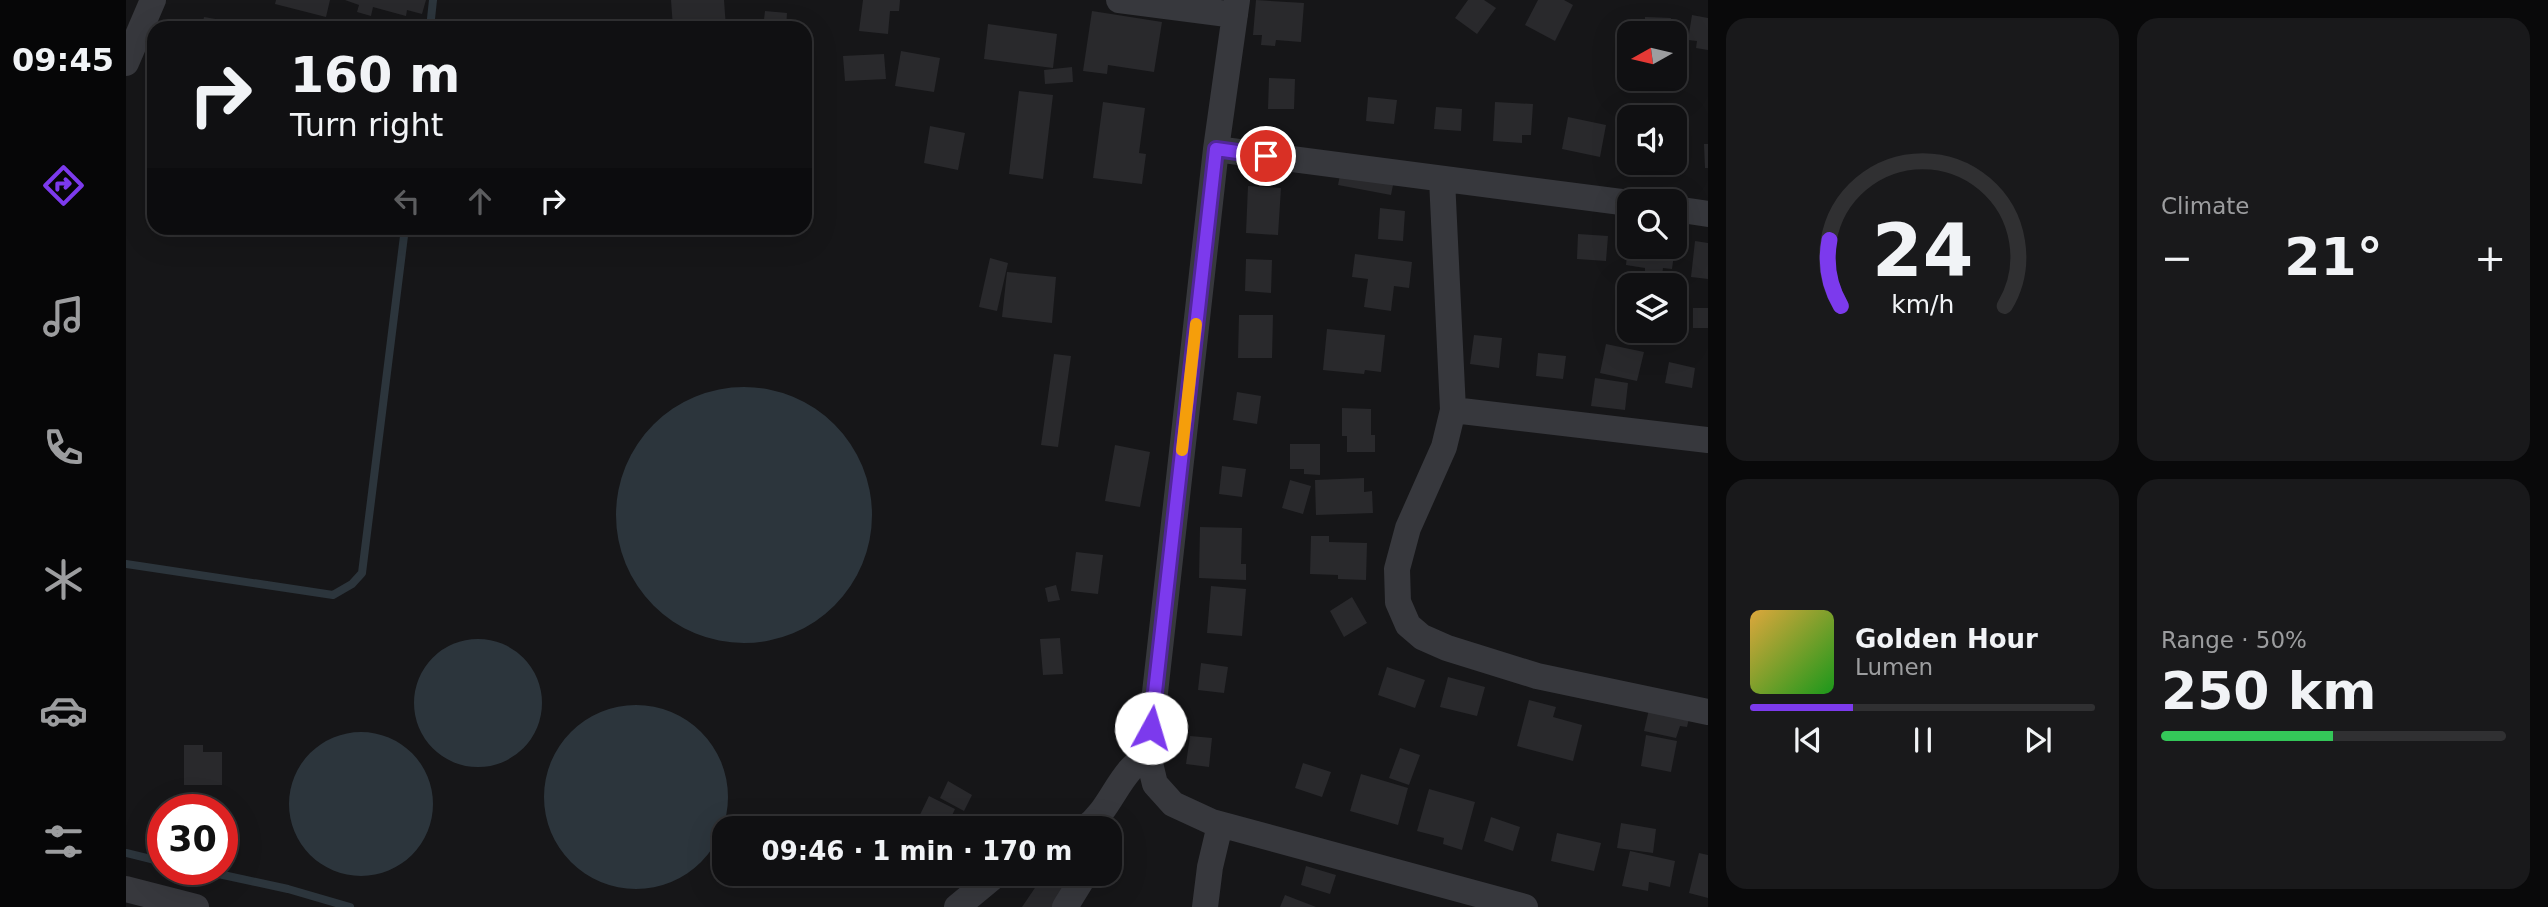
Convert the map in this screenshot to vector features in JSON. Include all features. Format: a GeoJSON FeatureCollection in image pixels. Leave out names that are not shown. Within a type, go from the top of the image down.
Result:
{"type":"FeatureCollection","features":[{"type":"Feature","properties":{"kind":"street"},"geometry":{"type":"LineString","coordinates":[[126,63],[153,0]]}},
{"type":"Feature","properties":{"kind":"street"},"geometry":{"type":"LineString","coordinates":[[1119,0],[1236,7],[1216,149],[1148,755],[1155,784],[1173,804],[1220,825],[1525,907]]}},
{"type":"Feature","properties":{"kind":"street"},"geometry":{"type":"LineString","coordinates":[[1216,149],[1617,202]]}},
{"type":"Feature","properties":{"kind":"street"},"geometry":{"type":"LineString","coordinates":[[1442,179],[1453,411],[1444,447],[1408,528],[1397,569],[1398,602],[1408,625],[1422,637],[1447,648],[1538,676],[1708,712]]}},
{"type":"Feature","properties":{"kind":"street"},"geometry":{"type":"LineString","coordinates":[[1687,211],[1708,214]]}},
{"type":"Feature","properties":{"kind":"street"},"geometry":{"type":"LineString","coordinates":[[1453,411],[1708,439]]}},
{"type":"Feature","properties":{"kind":"street"},"geometry":{"type":"LineString","coordinates":[[1097,816],[1130,770],[1148,755]]}},
{"type":"Feature","properties":{"kind":"street"},"geometry":{"type":"LineString","coordinates":[[1115,816],[1126,800],[1155,784]]}},
{"type":"Feature","properties":{"kind":"street"},"geometry":{"type":"LineString","coordinates":[[1205,907],[1210,867],[1220,825]]}},
{"type":"Feature","properties":{"kind":"street"},"geometry":{"type":"LineString","coordinates":[[957,907],[982,886]]}},
{"type":"Feature","properties":{"kind":"street"},"geometry":{"type":"LineString","coordinates":[[1065,907],[1078,886]]}},
{"type":"Feature","properties":{"kind":"street"},"geometry":{"type":"LineString","coordinates":[[136,897],[196,907]]}},
{"type":"Feature","properties":{"kind":"shaded area"},"geometry":{"type":"Polygon","coordinates":[[[731,387],[757,387],[793,396],[815,408],[835,424],[851,444],[863,466],[870,490],[870,540],[863,564],[851,586],[835,606],[815,622],[793,634],[757,643],[731,643],[695,634],[673,622],[653,606],[637,586],[625,564],[616,528],[616,502],[625,466],[637,444],[653,424],[673,408],[695,396],[731,387]]]}},
{"type":"Feature","properties":{"kind":"shaded area"},"geometry":{"type":"Polygon","coordinates":[[[478,639],[503,644],[523,658],[537,678],[542,703],[537,728],[523,748],[503,762],[478,767],[453,762],[433,748],[419,728],[414,703],[419,678],[433,658],[453,644],[478,639]]]}},
{"type":"Feature","properties":{"kind":"shaded area"},"geometry":{"type":"Polygon","coordinates":[[[618,707],[654,707],[687,721],[701,732],[712,746],[726,779],[726,815],[712,816],[712,848],[701,862],[687,873],[654,887],[618,887],[585,873],[571,862],[560,848],[546,815],[546,779],[560,746],[571,732],[585,721],[618,707]]]}},
{"type":"Feature","properties":{"kind":"shaded area"},"geometry":{"type":"Polygon","coordinates":[[[361,732],[389,737],[412,753],[428,776],[433,804],[428,832],[412,855],[389,871],[361,876],[333,871],[310,855],[294,832],[289,804],[294,776],[310,753],[333,737],[361,732]]]}},
{"type":"Feature","properties":{"kind":"building"},"geometry":{"type":"Polygon","coordinates":[[[276,0],[330,0],[326,17],[275,4],[276,0]]]}},
{"type":"Feature","properties":{"kind":"building"},"geometry":{"type":"Polygon","coordinates":[[[345,0],[426,0],[422,14],[407,10],[406,16],[373,7],[371,16],[357,12],[359,5],[345,0]]]}},
{"type":"Feature","properties":{"kind":"building"},"geometry":{"type":"Polygon","coordinates":[[[671,0],[724,0],[726,21],[672,21],[671,0]]]}},
{"type":"Feature","properties":{"kind":"building"},"geometry":{"type":"Polygon","coordinates":[[[863,0],[900,0],[899,11],[890,11],[888,34],[859,31],[863,0]]]}},
{"type":"Feature","properties":{"kind":"building"},"geometry":{"type":"Polygon","coordinates":[[[1256,0],[1304,3],[1301,42],[1276,40],[1275,46],[1261,45],[1262,35],[1253,35],[1256,0]]]}},
{"type":"Feature","properties":{"kind":"building"},"geometry":{"type":"Polygon","coordinates":[[[1468,0],[1484,0],[1496,8],[1477,34],[1455,18],[1468,0]]]}},
{"type":"Feature","properties":{"kind":"building"},"geometry":{"type":"Polygon","coordinates":[[[1538,0],[1564,0],[1573,5],[1555,41],[1525,25],[1538,0]]]}},
{"type":"Feature","properties":{"kind":"building"},"geometry":{"type":"Polygon","coordinates":[[[765,11],[787,13],[786,21],[764,21],[765,11]]]}},
{"type":"Feature","properties":{"kind":"building"},"geometry":{"type":"Polygon","coordinates":[[[1092,11],[1162,22],[1154,72],[1108,65],[1107,74],[1083,71],[1092,11]]]}},
{"type":"Feature","properties":{"kind":"building"},"geometry":{"type":"Polygon","coordinates":[[[1692,15],[1708,18],[1708,50],[1696,48],[1697,41],[1688,40],[1692,15]]]}},
{"type":"Feature","properties":{"kind":"building"},"geometry":{"type":"Polygon","coordinates":[[[204,17],[227,21],[203,21],[204,17]]]}},
{"type":"Feature","properties":{"kind":"building"},"geometry":{"type":"Polygon","coordinates":[[[1645,17],[1671,18],[1671,21],[1645,21],[1645,17]]]}},
{"type":"Feature","properties":{"kind":"building"},"geometry":{"type":"Polygon","coordinates":[[[988,24],[1057,34],[1053,68],[984,59],[988,24]]]}},
{"type":"Feature","properties":{"kind":"building"},"geometry":{"type":"Polygon","coordinates":[[[901,51],[940,58],[934,92],[895,86],[901,51]]]}},
{"type":"Feature","properties":{"kind":"building"},"geometry":{"type":"Polygon","coordinates":[[[884,54],[886,79],[845,81],[843,56],[884,54]]]}},
{"type":"Feature","properties":{"kind":"building"},"geometry":{"type":"Polygon","coordinates":[[[1072,67],[1073,82],[1045,84],[1044,70],[1072,67]]]}},
{"type":"Feature","properties":{"kind":"building"},"geometry":{"type":"Polygon","coordinates":[[[1269,78],[1295,79],[1294,109],[1268,109],[1269,78]]]}},
{"type":"Feature","properties":{"kind":"building"},"geometry":{"type":"Polygon","coordinates":[[[1019,91],[1053,95],[1043,179],[1009,174],[1019,91]]]}},
{"type":"Feature","properties":{"kind":"building"},"geometry":{"type":"Polygon","coordinates":[[[1368,97],[1397,100],[1394,124],[1366,121],[1368,97]]]}},
{"type":"Feature","properties":{"kind":"building"},"geometry":{"type":"Polygon","coordinates":[[[1103,102],[1145,108],[1139,153],[1146,154],[1142,184],[1093,178],[1103,102]]]}},
{"type":"Feature","properties":{"kind":"building"},"geometry":{"type":"Polygon","coordinates":[[[1495,102],[1533,104],[1531,135],[1522,135],[1522,143],[1493,141],[1495,102]]]}},
{"type":"Feature","properties":{"kind":"building"},"geometry":{"type":"Polygon","coordinates":[[[1436,107],[1462,109],[1461,131],[1434,129],[1436,107]]]}},
{"type":"Feature","properties":{"kind":"building"},"geometry":{"type":"Polygon","coordinates":[[[1568,117],[1606,125],[1600,157],[1562,149],[1568,117]]]}},
{"type":"Feature","properties":{"kind":"building"},"geometry":{"type":"Polygon","coordinates":[[[930,126],[965,133],[958,170],[924,163],[930,126]]]}},
{"type":"Feature","properties":{"kind":"building"},"geometry":{"type":"Polygon","coordinates":[[[1704,144],[1708,144],[1708,168],[1705,168],[1704,144]]]}},
{"type":"Feature","properties":{"kind":"building"},"geometry":{"type":"Polygon","coordinates":[[[1341,170],[1394,180],[1391,195],[1338,185],[1341,170]]]}},
{"type":"Feature","properties":{"kind":"building"},"geometry":{"type":"Polygon","coordinates":[[[1248,186],[1281,188],[1278,235],[1246,233],[1248,186]]]}},
{"type":"Feature","properties":{"kind":"building"},"geometry":{"type":"Polygon","coordinates":[[[1380,208],[1405,211],[1403,241],[1378,239],[1380,208]]]}},
{"type":"Feature","properties":{"kind":"building"},"geometry":{"type":"Polygon","coordinates":[[[1578,234],[1608,236],[1606,261],[1577,259],[1578,234]]]}},
{"type":"Feature","properties":{"kind":"building"},"geometry":{"type":"Polygon","coordinates":[[[1695,241],[1708,243],[1708,279],[1691,277],[1695,241]]]}},
{"type":"Feature","properties":{"kind":"building"},"geometry":{"type":"Polygon","coordinates":[[[1355,254],[1412,262],[1409,288],[1394,286],[1391,311],[1364,307],[1368,279],[1352,277],[1355,254]]]}},
{"type":"Feature","properties":{"kind":"building"},"geometry":{"type":"Polygon","coordinates":[[[990,258],[1008,263],[997,311],[979,307],[990,258]]]}},
{"type":"Feature","properties":{"kind":"building"},"geometry":{"type":"Polygon","coordinates":[[[1246,259],[1272,260],[1271,293],[1245,291],[1246,259]]]}},
{"type":"Feature","properties":{"kind":"building"},"geometry":{"type":"Polygon","coordinates":[[[1627,259],[1673,259],[1672,269],[1663,268],[1662,273],[1645,273],[1645,268],[1626,265],[1627,259]]]}},
{"type":"Feature","properties":{"kind":"building"},"geometry":{"type":"Polygon","coordinates":[[[1007,272],[1056,277],[1052,323],[1002,317],[1007,272]]]}},
{"type":"Feature","properties":{"kind":"building"},"geometry":{"type":"Polygon","coordinates":[[[1693,308],[1708,308],[1708,328],[1693,328],[1693,308]]]}},
{"type":"Feature","properties":{"kind":"building"},"geometry":{"type":"Polygon","coordinates":[[[1239,315],[1273,315],[1272,358],[1238,358],[1239,315]]]}},
{"type":"Feature","properties":{"kind":"building"},"geometry":{"type":"Polygon","coordinates":[[[1327,329],[1385,335],[1381,372],[1365,370],[1364,374],[1323,370],[1327,329]]]}},
{"type":"Feature","properties":{"kind":"building"},"geometry":{"type":"Polygon","coordinates":[[[1474,335],[1502,338],[1499,368],[1470,364],[1474,335]]]}},
{"type":"Feature","properties":{"kind":"building"},"geometry":{"type":"Polygon","coordinates":[[[1606,344],[1644,352],[1637,381],[1600,373],[1606,344]]]}},
{"type":"Feature","properties":{"kind":"building"},"geometry":{"type":"Polygon","coordinates":[[[1538,353],[1566,356],[1563,379],[1536,376],[1538,353]]]}},
{"type":"Feature","properties":{"kind":"building"},"geometry":{"type":"Polygon","coordinates":[[[1054,354],[1071,356],[1058,447],[1041,445],[1054,354]]]}},
{"type":"Feature","properties":{"kind":"building"},"geometry":{"type":"Polygon","coordinates":[[[1669,362],[1695,368],[1692,388],[1665,383],[1669,362]]]}},
{"type":"Feature","properties":{"kind":"building"},"geometry":{"type":"Polygon","coordinates":[[[1595,378],[1628,383],[1625,410],[1591,406],[1595,378]]]}},
{"type":"Feature","properties":{"kind":"building"},"geometry":{"type":"Polygon","coordinates":[[[1237,392],[1261,396],[1257,424],[1233,420],[1237,392]]]}},
{"type":"Feature","properties":{"kind":"building"},"geometry":{"type":"Polygon","coordinates":[[[1342,408],[1371,409],[1371,435],[1375,435],[1375,452],[1347,452],[1347,436],[1342,436],[1342,408]]]}},
{"type":"Feature","properties":{"kind":"building"},"geometry":{"type":"Polygon","coordinates":[[[1290,444],[1320,444],[1320,475],[1304,474],[1304,469],[1290,469],[1290,444]]]}},
{"type":"Feature","properties":{"kind":"building"},"geometry":{"type":"Polygon","coordinates":[[[1115,445],[1150,452],[1140,507],[1105,501],[1115,445]]]}},
{"type":"Feature","properties":{"kind":"building"},"geometry":{"type":"Polygon","coordinates":[[[1222,466],[1246,469],[1242,497],[1219,494],[1222,466]]]}},
{"type":"Feature","properties":{"kind":"building"},"geometry":{"type":"Polygon","coordinates":[[[1364,478],[1364,492],[1372,491],[1373,513],[1316,515],[1315,480],[1364,478]]]}},
{"type":"Feature","properties":{"kind":"building"},"geometry":{"type":"Polygon","coordinates":[[[1290,480],[1311,486],[1303,514],[1282,508],[1290,480]]]}},
{"type":"Feature","properties":{"kind":"building"},"geometry":{"type":"Polygon","coordinates":[[[1200,527],[1242,528],[1241,564],[1246,564],[1246,580],[1199,578],[1200,527]]]}},
{"type":"Feature","properties":{"kind":"building"},"geometry":{"type":"Polygon","coordinates":[[[1311,536],[1329,536],[1329,542],[1367,543],[1366,580],[1310,574],[1311,536]]]}},
{"type":"Feature","properties":{"kind":"building"},"geometry":{"type":"Polygon","coordinates":[[[1076,552],[1103,555],[1098,594],[1071,591],[1076,552]]]}},
{"type":"Feature","properties":{"kind":"building"},"geometry":{"type":"Polygon","coordinates":[[[1056,585],[1060,600],[1048,602],[1045,588],[1056,585]]]}},
{"type":"Feature","properties":{"kind":"building"},"geometry":{"type":"Polygon","coordinates":[[[1211,586],[1246,589],[1242,636],[1207,633],[1211,586]]]}},
{"type":"Feature","properties":{"kind":"building"},"geometry":{"type":"Polygon","coordinates":[[[1352,597],[1367,623],[1344,637],[1330,611],[1352,597]]]}},
{"type":"Feature","properties":{"kind":"building"},"geometry":{"type":"Polygon","coordinates":[[[1060,638],[1063,674],[1043,675],[1040,639],[1060,638]]]}},
{"type":"Feature","properties":{"kind":"building"},"geometry":{"type":"Polygon","coordinates":[[[1201,663],[1228,667],[1224,693],[1198,690],[1201,663]]]}},
{"type":"Feature","properties":{"kind":"building"},"geometry":{"type":"Polygon","coordinates":[[[1387,667],[1425,680],[1415,708],[1378,695],[1387,667]]]}},
{"type":"Feature","properties":{"kind":"building"},"geometry":{"type":"Polygon","coordinates":[[[1448,677],[1485,687],[1477,716],[1440,707],[1448,677]]]}},
{"type":"Feature","properties":{"kind":"building"},"geometry":{"type":"Polygon","coordinates":[[[1529,700],[1556,707],[1553,717],[1582,725],[1573,761],[1517,746],[1529,700]]]}},
{"type":"Feature","properties":{"kind":"building"},"geometry":{"type":"Polygon","coordinates":[[[1650,705],[1690,714],[1687,727],[1680,726],[1676,738],[1644,731],[1650,705]]]}},
{"type":"Feature","properties":{"kind":"building"},"geometry":{"type":"Polygon","coordinates":[[[1646,735],[1677,741],[1671,772],[1641,766],[1646,735]]]}},
{"type":"Feature","properties":{"kind":"building"},"geometry":{"type":"Polygon","coordinates":[[[1190,736],[1212,738],[1209,767],[1186,764],[1190,736]]]}},
{"type":"Feature","properties":{"kind":"building"},"geometry":{"type":"Polygon","coordinates":[[[184,745],[203,745],[203,752],[222,752],[222,785],[184,785],[184,745]]]}},
{"type":"Feature","properties":{"kind":"building"},"geometry":{"type":"Polygon","coordinates":[[[1400,748],[1420,755],[1409,785],[1389,778],[1400,748]]]}},
{"type":"Feature","properties":{"kind":"building"},"geometry":{"type":"Polygon","coordinates":[[[1303,763],[1331,772],[1322,797],[1295,788],[1303,763]]]}},
{"type":"Feature","properties":{"kind":"building"},"geometry":{"type":"Polygon","coordinates":[[[1361,774],[1408,788],[1398,825],[1350,811],[1361,774]]]}},
{"type":"Feature","properties":{"kind":"building"},"geometry":{"type":"Polygon","coordinates":[[[948,781],[972,795],[964,811],[940,798],[948,781]]]}},
{"type":"Feature","properties":{"kind":"building"},"geometry":{"type":"Polygon","coordinates":[[[1429,789],[1475,802],[1462,850],[1443,844],[1444,838],[1417,831],[1429,789]]]}},
{"type":"Feature","properties":{"kind":"building"},"geometry":{"type":"Polygon","coordinates":[[[929,796],[955,809],[952,816],[919,816],[929,796]]]}},
{"type":"Feature","properties":{"kind":"building"},"geometry":{"type":"Polygon","coordinates":[[[1491,817],[1520,827],[1513,851],[1484,841],[1491,817]]]}},
{"type":"Feature","properties":{"kind":"building"},"geometry":{"type":"Polygon","coordinates":[[[1621,823],[1656,829],[1653,853],[1617,848],[1621,823]]]}},
{"type":"Feature","properties":{"kind":"building"},"geometry":{"type":"Polygon","coordinates":[[[1557,833],[1601,843],[1594,871],[1551,861],[1557,833]]]}},
{"type":"Feature","properties":{"kind":"building"},"geometry":{"type":"Polygon","coordinates":[[[1630,851],[1675,861],[1670,887],[1649,882],[1648,891],[1622,886],[1630,851]]]}},
{"type":"Feature","properties":{"kind":"building"},"geometry":{"type":"Polygon","coordinates":[[[1699,853],[1708,855],[1708,898],[1689,893],[1699,853]]]}},
{"type":"Feature","properties":{"kind":"building"},"geometry":{"type":"Polygon","coordinates":[[[1306,866],[1336,875],[1330,894],[1301,885],[1306,866]]]}},
{"type":"Feature","properties":{"kind":"building"},"geometry":{"type":"Polygon","coordinates":[[[1036,886],[1071,886],[1057,907],[1022,907],[1036,886]]]}},
{"type":"Feature","properties":{"kind":"building"},"geometry":{"type":"Polygon","coordinates":[[[1285,895],[1316,907],[1280,907],[1285,895]]]}},
{"type":"Feature","properties":{"kind":"waterway"},"geometry":{"type":"LineString","coordinates":[[431,21],[433,0]]}},
{"type":"Feature","properties":{"kind":"waterway"},"geometry":{"type":"LineString","coordinates":[[126,564],[333,595],[352,584],[362,573],[404,235]]}},
{"type":"Feature","properties":{"kind":"waterway"},"geometry":{"type":"LineString","coordinates":[[126,853],[147,858]]}},
{"type":"Feature","properties":{"kind":"waterway"},"geometry":{"type":"LineString","coordinates":[[238,878],[350,907]]}},
{"type":"Feature","properties":{"kind":"slow traffic"},"geometry":{"type":"LineString","coordinates":[[1182,450],[1196,324]]}},
{"type":"Feature","properties":{"kind":"route"},"geometry":{"type":"LineString","coordinates":[[1151,728],[1216,149],[1266,156]]}}]}
